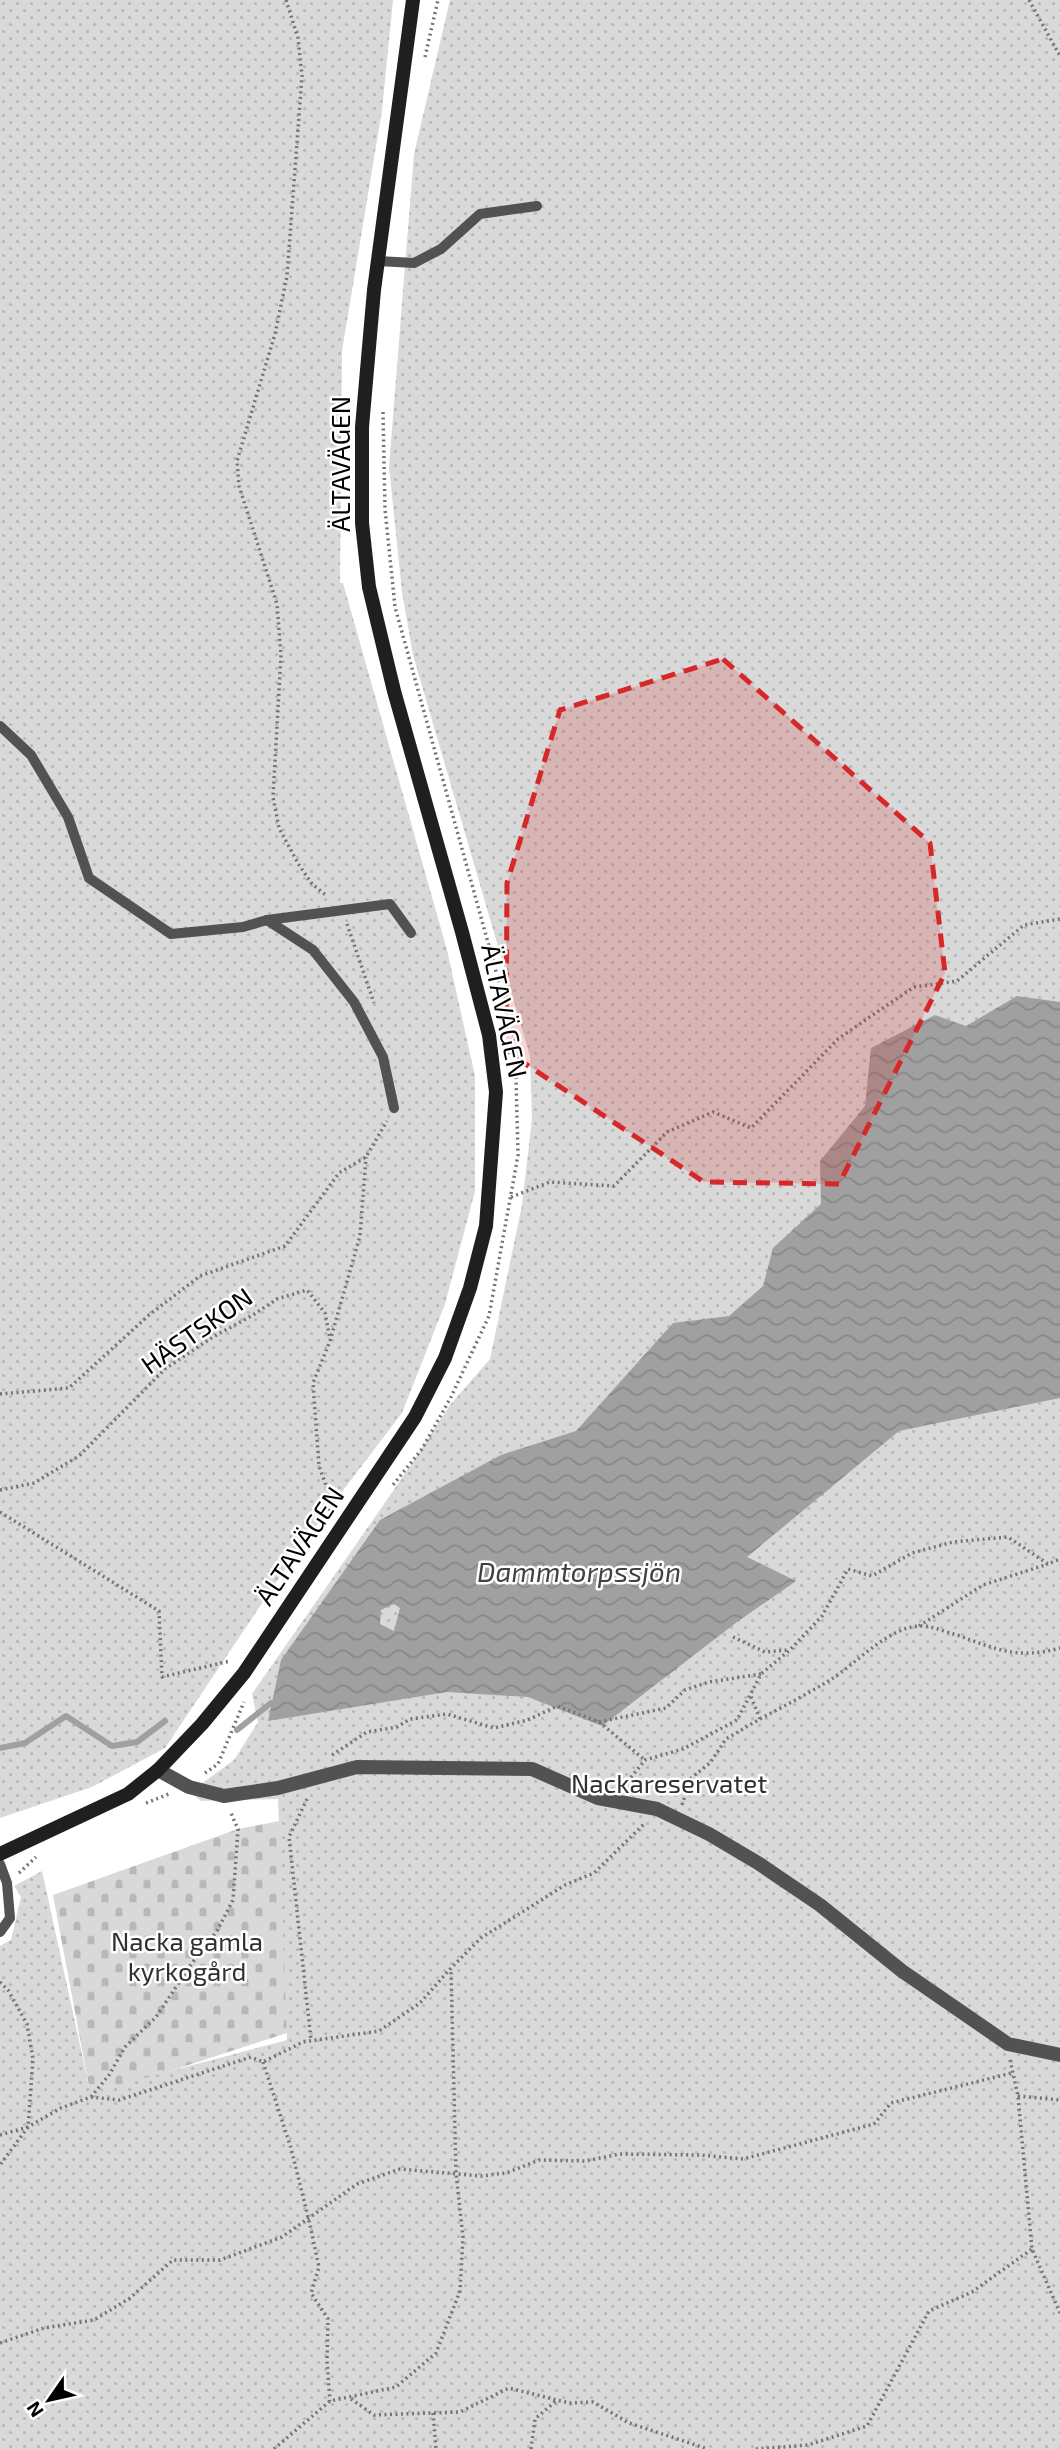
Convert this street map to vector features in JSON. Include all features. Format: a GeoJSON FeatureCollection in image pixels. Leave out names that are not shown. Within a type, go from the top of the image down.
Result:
{"type":"FeatureCollection","features":[{"type":"Feature","properties":{"kind":"main road","name":"ÄLTAVÄGEN"},"geometry":{"type":"LineString","coordinates":[[0,1854],[128,1794],[158,1770],[249,1677],[415,1418],[444,1359],[470,1288],[486,1226],[496,1092],[489,1035],[394,691],[369,587],[362,523],[362,427],[378,261],[413,0]]}},
{"type":"Feature","properties":{"kind":"street"},"geometry":{"type":"LineString","coordinates":[[158,1770],[189,1787],[224,1796],[278,1788],[357,1766],[532,1769],[598,1798],[657,1809],[677,1819],[758,1863],[820,1905],[902,1971],[1008,2044],[1060,2054]]}},
{"type":"Feature","properties":{"kind":"lane"},"geometry":{"type":"LineString","coordinates":[[378,261],[414,263],[442,249],[480,214],[537,206]]}},
{"type":"Feature","properties":{"kind":"lane"},"geometry":{"type":"LineString","coordinates":[[0,726],[31,755],[68,817],[89,878],[171,934],[243,927],[267,920],[390,904],[411,933]]}},
{"type":"Feature","properties":{"kind":"lane"},"geometry":{"type":"LineString","coordinates":[[267,920],[313,950],[354,1002],[383,1057],[394,1108]]}},
{"type":"Feature","properties":{"kind":"lane"},"geometry":{"type":"LineString","coordinates":[[0,1864],[7,1883],[10,1918],[0,1932]]}},
{"type":"Feature","properties":{"kind":"path"},"geometry":{"type":"LineString","coordinates":[[286,0],[298,38],[302,76],[287,276],[275,334],[237,461],[239,486],[277,604],[281,654],[273,797],[279,828],[312,884],[342,909]]}},
{"type":"Feature","properties":{"kind":"path"},"geometry":{"type":"LineString","coordinates":[[425,58],[438,0]]}},
{"type":"Feature","properties":{"kind":"path"},"geometry":{"type":"LineString","coordinates":[[1029,0],[1060,56]]}},
{"type":"Feature","properties":{"kind":"path"},"geometry":{"type":"LineString","coordinates":[[383,410],[385,509],[395,607],[515,1040],[518,1155],[511,1197],[550,1182],[614,1186],[667,1132],[713,1112],[751,1128],[838,1039],[914,987],[957,981],[1024,925],[1060,919]]}},
{"type":"Feature","properties":{"kind":"path"},"geometry":{"type":"LineString","coordinates":[[324,1519],[331,1508],[319,1466],[313,1383],[330,1341],[360,1236],[366,1157],[394,1108]]}},
{"type":"Feature","properties":{"kind":"path"},"geometry":{"type":"LineString","coordinates":[[0,1394],[69,1388],[149,1315],[200,1276],[285,1247],[339,1173],[366,1157]]}},
{"type":"Feature","properties":{"kind":"path","name":"HÄSTSKON"},"geometry":{"type":"LineString","coordinates":[[0,1490],[34,1483],[79,1456],[165,1369],[277,1299],[307,1290],[325,1313],[330,1341]]}},
{"type":"Feature","properties":{"kind":"path"},"geometry":{"type":"LineString","coordinates":[[0,1512],[159,1611],[162,1677],[232,1661],[249,1677],[218,1763],[189,1787]]}},
{"type":"Feature","properties":{"kind":"path"},"geometry":{"type":"LineString","coordinates":[[598,1798],[627,1784],[645,1760],[683,1749],[737,1720],[761,1674],[790,1650],[822,1616],[848,1569],[872,1576],[912,1553],[953,1542],[1007,1537],[1048,1563]]}},
{"type":"Feature","properties":{"kind":"path"},"geometry":{"type":"LineString","coordinates":[[677,1819],[691,1777],[710,1763],[726,1740],[831,1679],[880,1642],[901,1631],[919,1626],[983,1585],[1060,1559]]}},
{"type":"Feature","properties":{"kind":"path"},"geometry":{"type":"LineString","coordinates":[[919,1626],[938,1629],[1007,1652],[1025,1655],[1060,1648]]}},
{"type":"Feature","properties":{"kind":"path"},"geometry":{"type":"LineString","coordinates":[[733,1637],[765,1652],[790,1650]]}},
{"type":"Feature","properties":{"kind":"path"},"geometry":{"type":"LineString","coordinates":[[599,1722],[666,1708],[685,1690],[709,1682],[761,1674]]}},
{"type":"Feature","properties":{"kind":"path"},"geometry":{"type":"LineString","coordinates":[[750,1694],[760,1719]]}},
{"type":"Feature","properties":{"kind":"path"},"geometry":{"type":"LineString","coordinates":[[311,2040],[289,1837],[317,1777],[320,1762],[367,1732],[397,1727],[410,1720],[447,1714],[494,1728],[527,1720],[557,1706],[599,1722],[645,1760]]}},
{"type":"Feature","properties":{"kind":"path"},"geometry":{"type":"LineString","coordinates":[[91,2098],[109,2075],[125,2047],[156,2017],[217,1931],[233,1900],[238,1829],[224,1796]]}},
{"type":"Feature","properties":{"kind":"path"},"geometry":{"type":"LineString","coordinates":[[0,2135],[28,2127],[61,2108],[91,2098],[119,2100],[251,2057],[263,2062],[303,2042],[379,2031],[420,2003],[481,1938],[565,1885],[594,1873],[657,1809]]}},
{"type":"Feature","properties":{"kind":"path"},"geometry":{"type":"LineString","coordinates":[[274,2449],[330,2402],[396,2387],[436,2353],[460,2291],[463,2237],[456,2173],[451,1968]]}},
{"type":"Feature","properties":{"kind":"path"},"geometry":{"type":"LineString","coordinates":[[0,1982],[8,1990],[27,2024],[33,2059],[28,2127],[0,2165]]}},
{"type":"Feature","properties":{"kind":"path"},"geometry":{"type":"LineString","coordinates":[[1008,2044],[1018,2096],[1032,2249],[1060,2313]]}},
{"type":"Feature","properties":{"kind":"path"},"geometry":{"type":"LineString","coordinates":[[263,2062],[291,2148],[319,2267],[311,2293],[328,2319],[330,2402]]}},
{"type":"Feature","properties":{"kind":"path"},"geometry":{"type":"LineString","coordinates":[[0,2343],[44,2328],[94,2320],[130,2298],[173,2260],[220,2260],[282,2237],[357,2184],[400,2169],[481,2176],[506,2173],[539,2160],[585,2161],[620,2154],[701,2155],[743,2159],[874,2124],[891,2102],[1012,2073]]}},
{"type":"Feature","properties":{"kind":"path"},"geometry":{"type":"LineString","coordinates":[[1018,2096],[1060,2100]]}},
{"type":"Feature","properties":{"kind":"path"},"geometry":{"type":"LineString","coordinates":[[755,2449],[808,2445],[867,2426],[929,2311],[972,2292],[1032,2249]]}},
{"type":"Feature","properties":{"kind":"path"},"geometry":{"type":"LineString","coordinates":[[351,2399],[374,2415],[460,2412],[509,2388],[569,2403],[593,2402],[629,2423],[708,2449]]}},
{"type":"Feature","properties":{"kind":"path"},"geometry":{"type":"LineString","coordinates":[[531,2449],[536,2419],[557,2400]]}},
{"type":"Feature","properties":{"kind":"path"},"geometry":{"type":"LineString","coordinates":[[433,2413],[436,2449]]}},
{"type":"Feature","properties":{"kind":"highlighted area"},"geometry":{"type":"Polygon","coordinates":[[[723,659],[930,843],[945,973],[839,1184],[704,1182],[506,1051],[507,883],[560,710],[723,659]]]}},
{"type":"Feature","properties":{"kind":"green space"},"geometry":{"type":"Polygon","coordinates":[[[0,0],[393,0],[382,110],[342,351],[340,583],[343,583],[447,950],[475,1076],[475,1191],[445,1304],[402,1413],[297,1551],[165,1748],[92,1787],[0,1818],[0,0]]]}},
{"type":"Feature","properties":{"kind":"green space","name":"Nackareservatet"},"geometry":{"type":"Polygon","coordinates":[[[450,0],[1060,0],[1060,2449],[0,2449],[0,1946],[11,1940],[21,1897],[14,1886],[42,1871],[89,2086],[103,2089],[287,2040],[278,1799],[201,1801],[190,1792],[234,1760],[258,1722],[252,1694],[450,1405],[490,1359],[522,1205],[532,1119],[530,1056],[413,655],[402,592],[389,466],[414,154],[450,0]]]}},
{"type":"Feature","properties":{"kind":"green space","name":"Nacka gamla kyrkogård"},"geometry":{"type":"Polygon","coordinates":[[[279,1821],[299,2029],[91,2097],[53,1895],[238,1829],[279,1821]]]}},
{"type":"Feature","properties":{"kind":"water","name":"Dammtorpssjön"},"geometry":{"type":"Polygon","coordinates":[[[1017,996],[1060,1002],[1060,1398],[899,1431],[747,1557],[796,1581],[737,1622],[602,1726],[528,1697],[447,1692],[268,1721],[281,1660],[380,1520],[501,1455],[576,1431],[673,1323],[729,1316],[763,1286],[773,1248],[821,1204],[820,1161],[865,1106],[871,1048],[935,1015],[966,1026],[1017,996]],[[394,1604],[381,1610],[380,1624],[394,1631],[400,1608],[394,1604]]]}},
{"type":"Feature","properties":{"kind":"waterway"},"geometry":{"type":"LineString","coordinates":[[237,1730],[271,1703]]}},
{"type":"Feature","properties":{"kind":"waterway"},"geometry":{"type":"LineString","coordinates":[[0,1748],[25,1743],[66,1716],[112,1746],[137,1742],[165,1721]]}}]}
